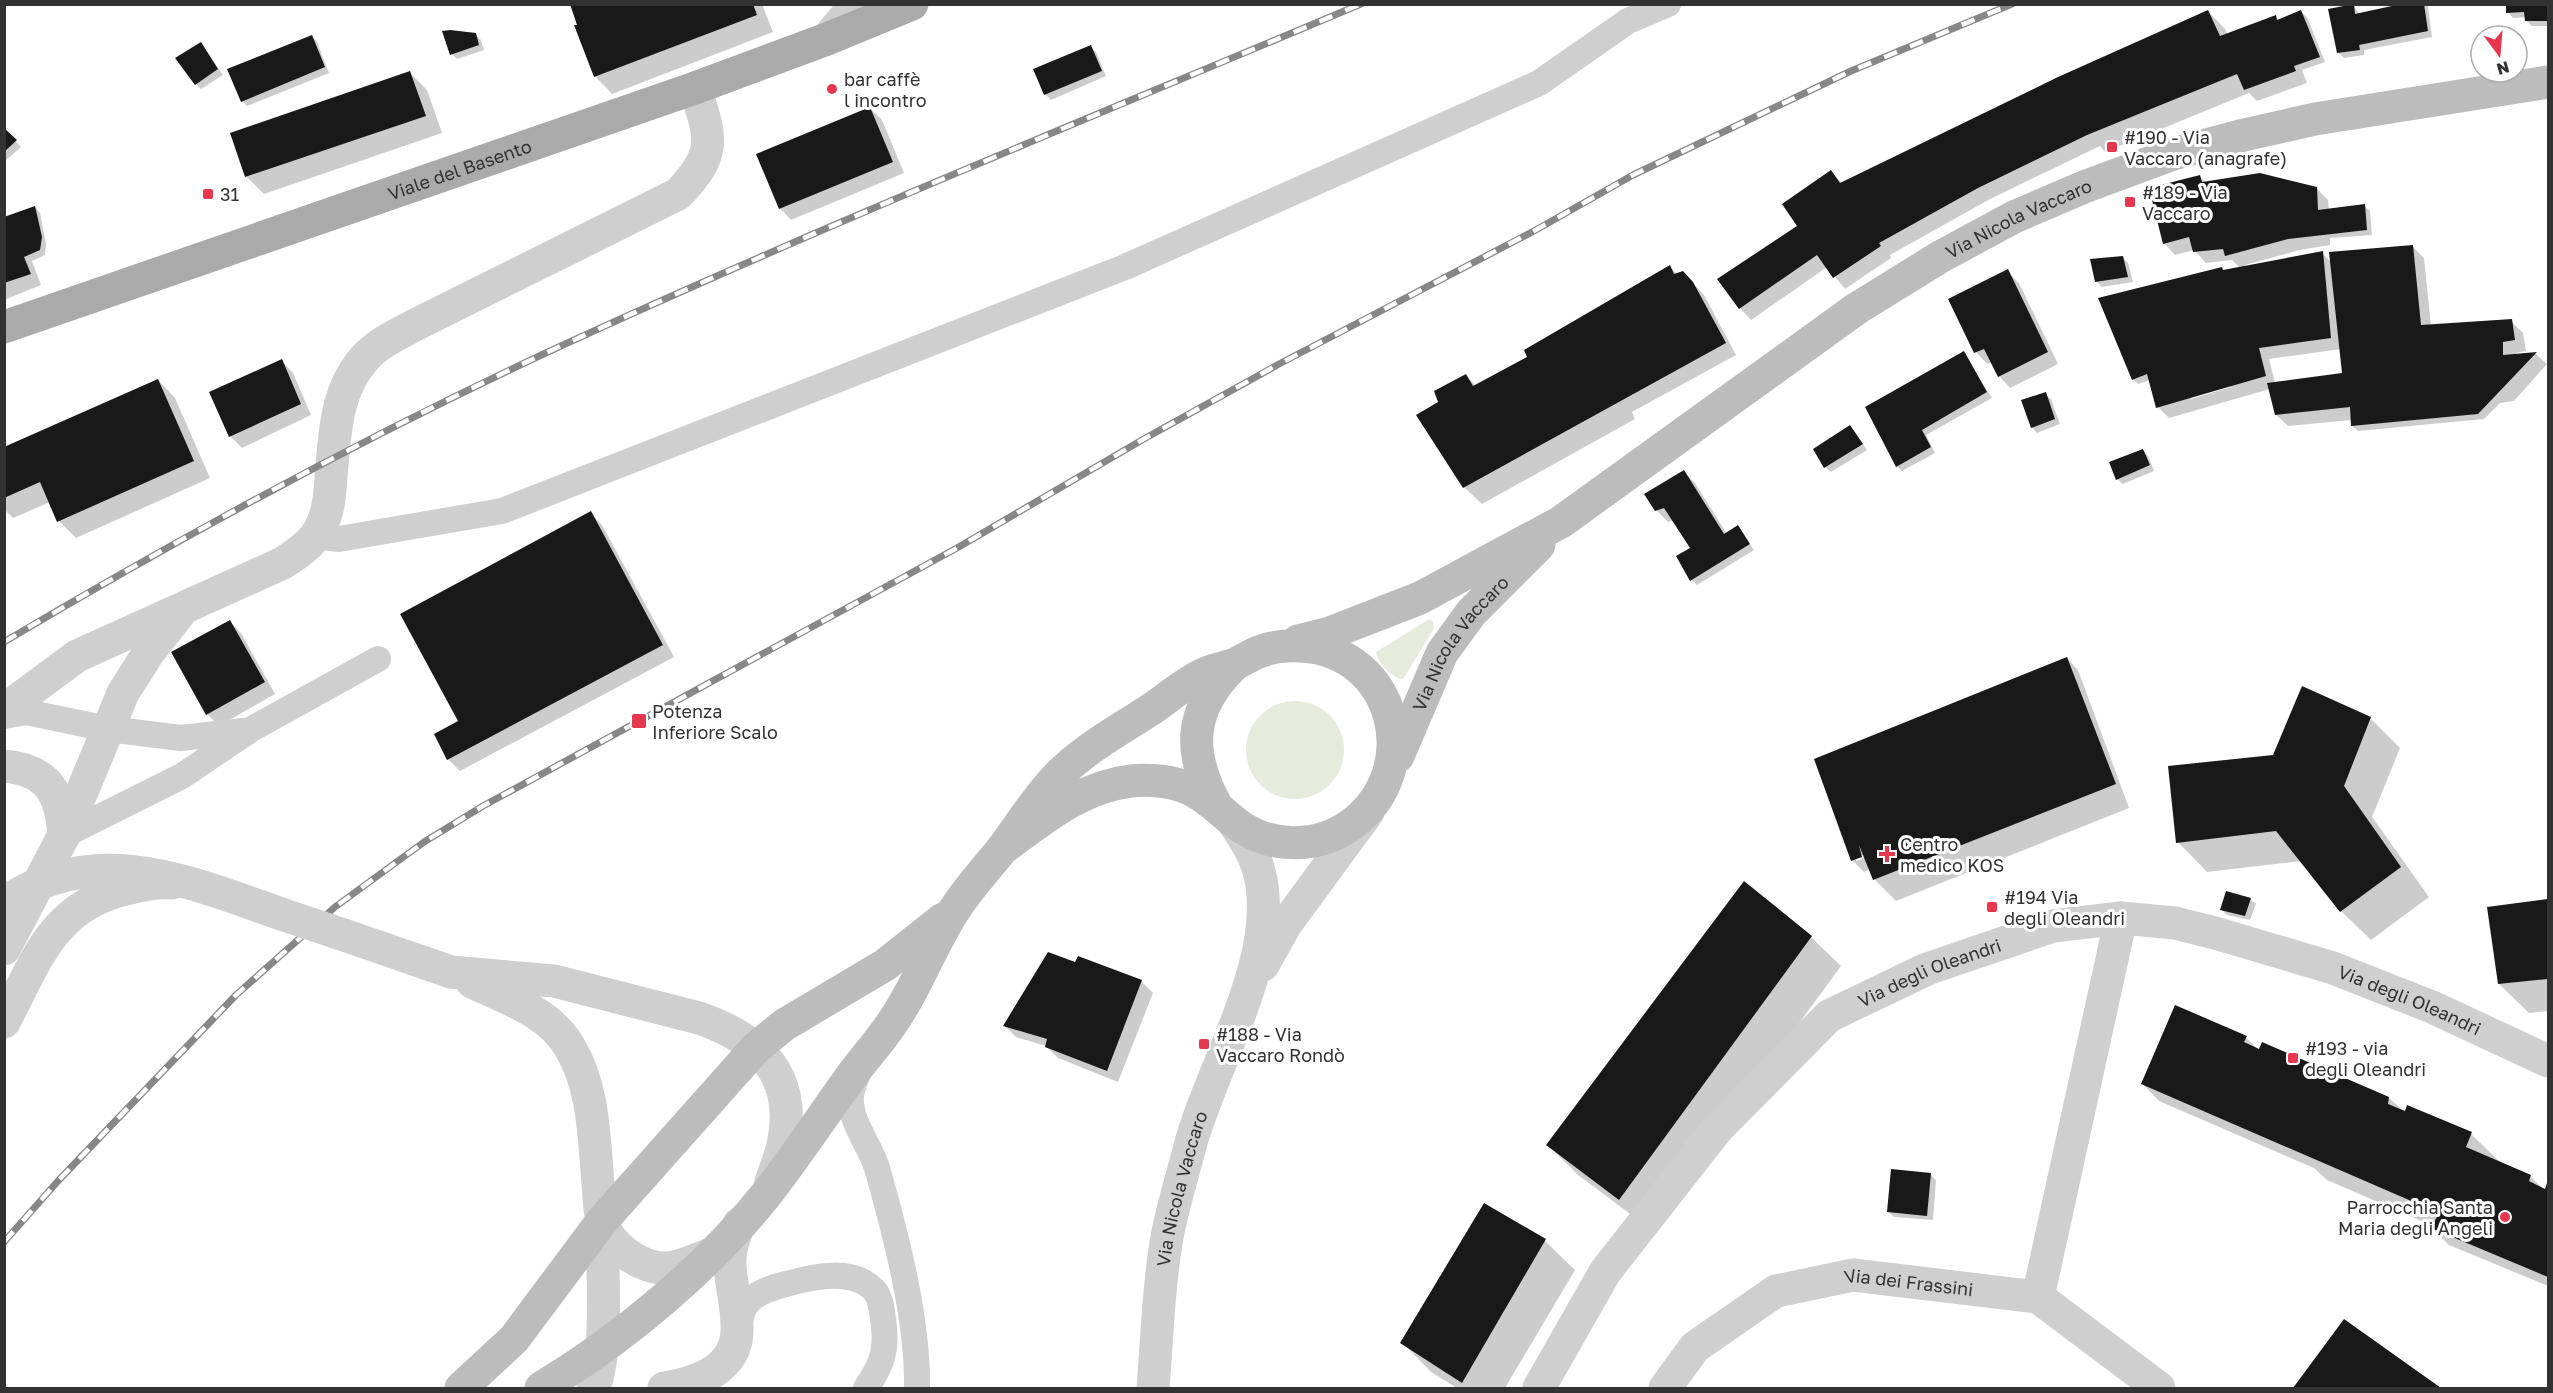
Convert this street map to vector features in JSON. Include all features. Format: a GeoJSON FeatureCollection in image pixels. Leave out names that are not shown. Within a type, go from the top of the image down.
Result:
{"type":"FeatureCollection","features":[{"type":"Feature","properties":{"kind":"main road","name":"Viale del Basento"},"geometry":{"type":"LineString","coordinates":[[4,327],[695,88],[827,39],[912,4]]}},
{"type":"Feature","properties":{"kind":"main road","name":"Via Nicola Vaccaro"},"geometry":{"type":"LineString","coordinates":[[1282,645],[1330,633],[1420,598],[1561,522],[1856,309],[1940,257],[2014,217],[2084,187],[2173,154],[2244,135],[2315,119],[2548,82]]}},
{"type":"Feature","properties":{"kind":"main road","name":"Via Nicola Vaccaro"},"geometry":{"type":"LineString","coordinates":[[1381,793],[1442,653],[1471,613],[1561,522]]}},
{"type":"Feature","properties":{"kind":"main road"},"geometry":{"type":"LineString","coordinates":[[1002,849],[1071,800],[1130,781],[1162,781],[1190,789],[1225,814],[1256,836],[1282,842],[1308,843],[1334,836],[1354,822],[1381,793],[1394,753],[1394,731],[1387,706],[1374,683],[1356,665],[1334,652],[1314,647],[1282,645],[1257,652],[1235,665],[1215,684],[1203,706],[1196,730],[1196,756],[1203,782],[1225,814]]}},
{"type":"Feature","properties":{"kind":"main road"},"geometry":{"type":"LineString","coordinates":[[541,1389],[602,1348],[667,1297],[711,1254],[768,1192],[861,1062],[894,1021],[954,910],[1054,779],[1085,752],[1203,674],[1235,665]]}},
{"type":"Feature","properties":{"kind":"main road"},"geometry":{"type":"LineString","coordinates":[[461,1389],[514,1339],[602,1221],[756,1048],[784,1025],[885,965],[954,910]]}},
{"type":"Feature","properties":{"kind":"street"},"geometry":{"type":"LineString","coordinates":[[827,39],[856,4]]}},
{"type":"Feature","properties":{"kind":"street"},"geometry":{"type":"LineString","coordinates":[[4,710],[77,657],[182,610],[283,562],[303,550],[315,536],[324,520],[329,502],[338,412],[344,391],[364,358],[382,343],[412,326],[678,194],[704,162],[709,145],[708,129],[695,88]]}},
{"type":"Feature","properties":{"kind":"street"},"geometry":{"type":"LineString","coordinates":[[4,949],[64,835],[123,693],[148,652],[182,610]]}},
{"type":"Feature","properties":{"kind":"street"},"geometry":{"type":"LineString","coordinates":[[4,766],[19,767],[36,774],[49,783],[59,798],[64,835]]}},
{"type":"Feature","properties":{"kind":"street","name":"Via Nicola Vaccaro"},"geometry":{"type":"LineString","coordinates":[[1245,995],[1286,924],[1381,793]]}},
{"type":"Feature","properties":{"kind":"street","name":"Via Nicola Vaccaro"},"geometry":{"type":"LineString","coordinates":[[1153,1389],[1166,1243],[1193,1133],[1245,995],[1260,943],[1263,894],[1259,871],[1251,849],[1225,814]]}},
{"type":"Feature","properties":{"kind":"street"},"geometry":{"type":"LineString","coordinates":[[4,903],[26,888],[56,876],[84,871],[142,872],[196,884],[451,972],[529,1009],[551,1025],[568,1044],[579,1065],[587,1089],[602,1221],[602,1348],[600,1370],[593,1389]]}},
{"type":"Feature","properties":{"kind":"street"},"geometry":{"type":"LineString","coordinates":[[4,1022],[44,947],[57,927],[72,913],[92,900],[123,889],[163,883],[196,884]]}},
{"type":"Feature","properties":{"kind":"street"},"geometry":{"type":"LineString","coordinates":[[2121,918],[2038,1297],[2159,1389]]}},
{"type":"Feature","properties":{"kind":"street","name":"Via degli Oleandri"},"geometry":{"type":"LineString","coordinates":[[1539,1389],[1605,1272],[1718,1129],[1829,1016],[1927,969],[2053,926],[2121,918],[2175,922],[2333,968],[2432,1007],[2548,1061]]}},
{"type":"Feature","properties":{"kind":"street"},"geometry":{"type":"LineString","coordinates":[[451,972],[554,981],[699,1018],[722,1026],[756,1048],[773,1066],[785,1102],[786,1123],[783,1146],[768,1192]]}},
{"type":"Feature","properties":{"kind":"street"},"geometry":{"type":"LineString","coordinates":[[602,1221],[618,1247],[646,1265],[667,1268],[711,1254]]}},
{"type":"Feature","properties":{"kind":"street"},"geometry":{"type":"LineString","coordinates":[[664,1389],[706,1377],[723,1365],[734,1348],[738,1332],[730,1265],[731,1248],[739,1224]]}},
{"type":"Feature","properties":{"kind":"street","name":"Via dei Frassini"},"geometry":{"type":"LineString","coordinates":[[1665,1389],[1695,1347],[1776,1291],[1853,1275],[2038,1297]]}},
{"type":"Feature","properties":{"kind":"lane"},"geometry":{"type":"LineString","coordinates":[[315,536],[339,540],[502,511],[1125,267],[1539,83],[1628,21],[1668,4]]}},
{"type":"Feature","properties":{"kind":"lane"},"geometry":{"type":"LineString","coordinates":[[64,835],[182,776],[250,730],[378,659]]}},
{"type":"Feature","properties":{"kind":"lane"},"geometry":{"type":"LineString","coordinates":[[4,716],[26,712],[108,729],[181,738],[250,730]]}},
{"type":"Feature","properties":{"kind":"lane"},"geometry":{"type":"LineString","coordinates":[[861,1062],[851,1095],[854,1115],[876,1166],[905,1281],[917,1369],[917,1389]]}},
{"type":"Feature","properties":{"kind":"lane"},"geometry":{"type":"LineString","coordinates":[[738,1332],[745,1306],[756,1295],[777,1286],[822,1275],[856,1280],[873,1289],[881,1303],[886,1338],[880,1368],[866,1389]]}},
{"type":"Feature","properties":{"kind":"shaded area"},"geometry":{"type":"Polygon","coordinates":[[[1429,619],[1433,621],[1434,628],[1404,678],[1401,679],[1389,672],[1376,652],[1429,619]]]}},
{"type":"Feature","properties":{"kind":"shaded area"},"geometry":{"type":"Polygon","coordinates":[[[1295,701],[1305,702],[1322,709],[1336,723],[1343,740],[1343,760],[1336,777],[1322,791],[1305,798],[1295,799],[1285,798],[1268,791],[1254,777],[1247,760],[1246,750],[1247,740],[1254,723],[1268,709],[1285,702],[1295,701]]]}},
{"type":"Feature","properties":{"kind":"building"},"geometry":{"type":"Polygon","coordinates":[[[570,4],[753,4],[757,15],[594,77],[574,25],[577,25],[570,4]]]}},
{"type":"Feature","properties":{"kind":"building"},"geometry":{"type":"Polygon","coordinates":[[[2354,4],[2355,14],[2401,4],[2424,4],[2428,31],[2359,45],[2360,50],[2337,53],[2328,9],[2354,4]]]}},
{"type":"Feature","properties":{"kind":"building"},"geometry":{"type":"Polygon","coordinates":[[[2506,4],[2548,4],[2548,21],[2525,21],[2524,12],[2506,13],[2506,4]]]}},
{"type":"Feature","properties":{"kind":"building"},"geometry":{"type":"Polygon","coordinates":[[[2208,10],[2220,36],[2276,15],[2277,20],[2301,10],[2320,57],[2294,66],[2296,71],[2244,90],[2237,74],[2087,135],[1978,188],[1879,243],[1881,246],[1833,278],[1817,255],[1739,309],[1717,279],[1797,226],[1782,204],[1831,170],[1840,183],[2058,77],[2208,10]]]}},
{"type":"Feature","properties":{"kind":"building"},"geometry":{"type":"Polygon","coordinates":[[[442,31],[476,33],[479,45],[450,55],[442,31]]]}},
{"type":"Feature","properties":{"kind":"building"},"geometry":{"type":"Polygon","coordinates":[[[312,35],[325,67],[241,102],[227,69],[312,35]]]}},
{"type":"Feature","properties":{"kind":"building"},"geometry":{"type":"Polygon","coordinates":[[[201,42],[218,69],[195,85],[175,58],[201,42]]]}},
{"type":"Feature","properties":{"kind":"building"},"geometry":{"type":"Polygon","coordinates":[[[1091,45],[1102,71],[1044,95],[1033,69],[1091,45]]]}},
{"type":"Feature","properties":{"kind":"building"},"geometry":{"type":"Polygon","coordinates":[[[410,71],[426,116],[245,177],[230,133],[410,71]]]}},
{"type":"Feature","properties":{"kind":"building"},"geometry":{"type":"Polygon","coordinates":[[[870,107],[893,162],[779,209],[756,154],[870,107]]]}},
{"type":"Feature","properties":{"kind":"building"},"geometry":{"type":"Polygon","coordinates":[[[4,128],[17,140],[4,152],[4,128]]]}},
{"type":"Feature","properties":{"kind":"building"},"geometry":{"type":"Polygon","coordinates":[[[2260,173],[2317,187],[2318,210],[2365,204],[2367,230],[2288,239],[2225,256],[2223,249],[2193,252],[2189,237],[2163,244],[2149,188],[2200,175],[2202,182],[2260,173]]]}},
{"type":"Feature","properties":{"kind":"building"},"geometry":{"type":"Polygon","coordinates":[[[35,206],[42,237],[40,250],[24,257],[31,274],[4,283],[4,217],[35,206]]]}},
{"type":"Feature","properties":{"kind":"building"},"geometry":{"type":"Polygon","coordinates":[[[2413,245],[2421,325],[2512,319],[2515,340],[2503,342],[2503,355],[2537,352],[2478,414],[2351,426],[2350,407],[2275,415],[2267,383],[2342,373],[2329,252],[2413,245]]]}},
{"type":"Feature","properties":{"kind":"building"},"geometry":{"type":"Polygon","coordinates":[[[2323,251],[2331,338],[2259,348],[2266,376],[2156,408],[2147,374],[2132,380],[2098,298],[2222,267],[2223,270],[2323,251]]]}},
{"type":"Feature","properties":{"kind":"building"},"geometry":{"type":"Polygon","coordinates":[[[2123,256],[2128,277],[2095,282],[2090,259],[2123,256]]]}},
{"type":"Feature","properties":{"kind":"building"},"geometry":{"type":"Polygon","coordinates":[[[1670,265],[1674,274],[1683,271],[1693,282],[1726,343],[1463,488],[1416,415],[1438,402],[1434,391],[1466,374],[1473,386],[1527,357],[1524,350],[1670,265]]]}},
{"type":"Feature","properties":{"kind":"building"},"geometry":{"type":"Polygon","coordinates":[[[2008,269],[2048,352],[1998,377],[1984,349],[1974,353],[1948,299],[2008,269]]]}},
{"type":"Feature","properties":{"kind":"building"},"geometry":{"type":"Polygon","coordinates":[[[1964,351],[1987,392],[1922,430],[1931,447],[1896,467],[1865,407],[1964,351]]]}},
{"type":"Feature","properties":{"kind":"building"},"geometry":{"type":"Polygon","coordinates":[[[282,359],[301,404],[229,437],[209,392],[282,359]]]}},
{"type":"Feature","properties":{"kind":"building"},"geometry":{"type":"Polygon","coordinates":[[[158,379],[194,461],[57,522],[40,482],[4,498],[4,447],[158,379]]]}},
{"type":"Feature","properties":{"kind":"building"},"geometry":{"type":"Polygon","coordinates":[[[2046,392],[2055,419],[2031,428],[2021,400],[2046,392]]]}},
{"type":"Feature","properties":{"kind":"building"},"geometry":{"type":"Polygon","coordinates":[[[1850,425],[1863,444],[1824,468],[1813,449],[1850,425]]]}},
{"type":"Feature","properties":{"kind":"building"},"geometry":{"type":"Polygon","coordinates":[[[2143,449],[2150,465],[2116,480],[2109,462],[2143,449]]]}},
{"type":"Feature","properties":{"kind":"building"},"geometry":{"type":"Polygon","coordinates":[[[1684,470],[1724,534],[1738,525],[1750,544],[1690,581],[1676,556],[1690,548],[1664,508],[1655,511],[1644,494],[1684,470]]]}},
{"type":"Feature","properties":{"kind":"building"},"geometry":{"type":"Polygon","coordinates":[[[591,511],[663,645],[447,760],[434,734],[458,721],[400,614],[591,511]]]}},
{"type":"Feature","properties":{"kind":"building"},"geometry":{"type":"Polygon","coordinates":[[[230,620],[265,682],[206,715],[171,652],[230,620]]]}},
{"type":"Feature","properties":{"kind":"building"},"geometry":{"type":"Polygon","coordinates":[[[2067,657],[2116,784],[1873,880],[1859,845],[1862,857],[1851,861],[1814,759],[2067,657]]]}},
{"type":"Feature","properties":{"kind":"building"},"geometry":{"type":"Polygon","coordinates":[[[2302,686],[2371,717],[2344,786],[2401,867],[2340,912],[2276,831],[2176,843],[2168,766],[2273,755],[2302,686]]]}},
{"type":"Feature","properties":{"kind":"building"},"geometry":{"type":"Polygon","coordinates":[[[1744,881],[1812,936],[1619,1200],[1546,1145],[1744,881]]]}},
{"type":"Feature","properties":{"kind":"building"},"geometry":{"type":"Polygon","coordinates":[[[2226,891],[2251,898],[2245,916],[2220,910],[2226,891]]]}},
{"type":"Feature","properties":{"kind":"building"},"geometry":{"type":"Polygon","coordinates":[[[2548,899],[2548,979],[2498,984],[2487,907],[2548,899]]]}},
{"type":"Feature","properties":{"kind":"building"},"geometry":{"type":"Polygon","coordinates":[[[1048,952],[1075,962],[1078,956],[1142,980],[1107,1071],[1045,1047],[1047,1039],[1003,1026],[1048,952]]]}},
{"type":"Feature","properties":{"kind":"building"},"geometry":{"type":"Polygon","coordinates":[[[2175,1005],[2247,1036],[2244,1042],[2259,1049],[2262,1042],[2389,1097],[2388,1104],[2405,1111],[2407,1105],[2472,1132],[2466,1147],[2531,1175],[2529,1181],[2545,1189],[2548,1180],[2548,1277],[2431,1228],[2439,1213],[2141,1084],[2175,1005]]]}},
{"type":"Feature","properties":{"kind":"building"},"geometry":{"type":"Polygon","coordinates":[[[1891,1169],[1931,1173],[1927,1216],[1887,1212],[1891,1169]]]}},
{"type":"Feature","properties":{"kind":"building"},"geometry":{"type":"Polygon","coordinates":[[[1484,1203],[1546,1239],[1462,1383],[1400,1343],[1484,1203]]]}},
{"type":"Feature","properties":{"kind":"building"},"geometry":{"type":"Polygon","coordinates":[[[2344,1319],[2441,1388],[2293,1388],[2344,1319]]]}},
{"type":"Feature","properties":{"kind":"railway"},"geometry":{"type":"LineString","coordinates":[[4,642],[138,564],[273,490],[411,418],[550,351],[852,217],[1361,4]]}},
{"type":"Feature","properties":{"kind":"railway"},"geometry":{"type":"LineString","coordinates":[[4,1242],[58,1181],[236,995],[335,907],[424,842],[483,806],[957,548],[1142,440],[1279,364],[1534,231],[1633,175],[1851,71],[2012,4]]}},
{"type":"Feature","properties":{"kind":"place","name":"bar caffè l incontro"},"geometry":{"type":"Point","coordinates":[832,89]}},
{"type":"Feature","properties":{"kind":"place","name":"#190 - Via Vaccaro (anagrafe)"},"geometry":{"type":"Point","coordinates":[2112,147]}},
{"type":"Feature","properties":{"kind":"place","name":"31"},"geometry":{"type":"Point","coordinates":[208,194]}},
{"type":"Feature","properties":{"kind":"place","name":"#189 - Via Vaccaro"},"geometry":{"type":"Point","coordinates":[2130,202]}},
{"type":"Feature","properties":{"kind":"place","name":"Potenza Inferiore Scalo"},"geometry":{"type":"Point","coordinates":[639,721]}},
{"type":"Feature","properties":{"kind":"place","name":"Centro medico KOS"},"geometry":{"type":"Point","coordinates":[1887,854]}},
{"type":"Feature","properties":{"kind":"place","name":"#194 Via degli Oleandri"},"geometry":{"type":"Point","coordinates":[1992,907]}},
{"type":"Feature","properties":{"kind":"place","name":"#188 - Via Vaccaro Rondò"},"geometry":{"type":"Point","coordinates":[1204,1044]}},
{"type":"Feature","properties":{"kind":"place","name":"#193 - via degli Oleandri"},"geometry":{"type":"Point","coordinates":[2293,1058]}},
{"type":"Feature","properties":{"kind":"place","name":"Parrocchia Santa Maria degli Angeli"},"geometry":{"type":"Point","coordinates":[2505,1217]}}]}
